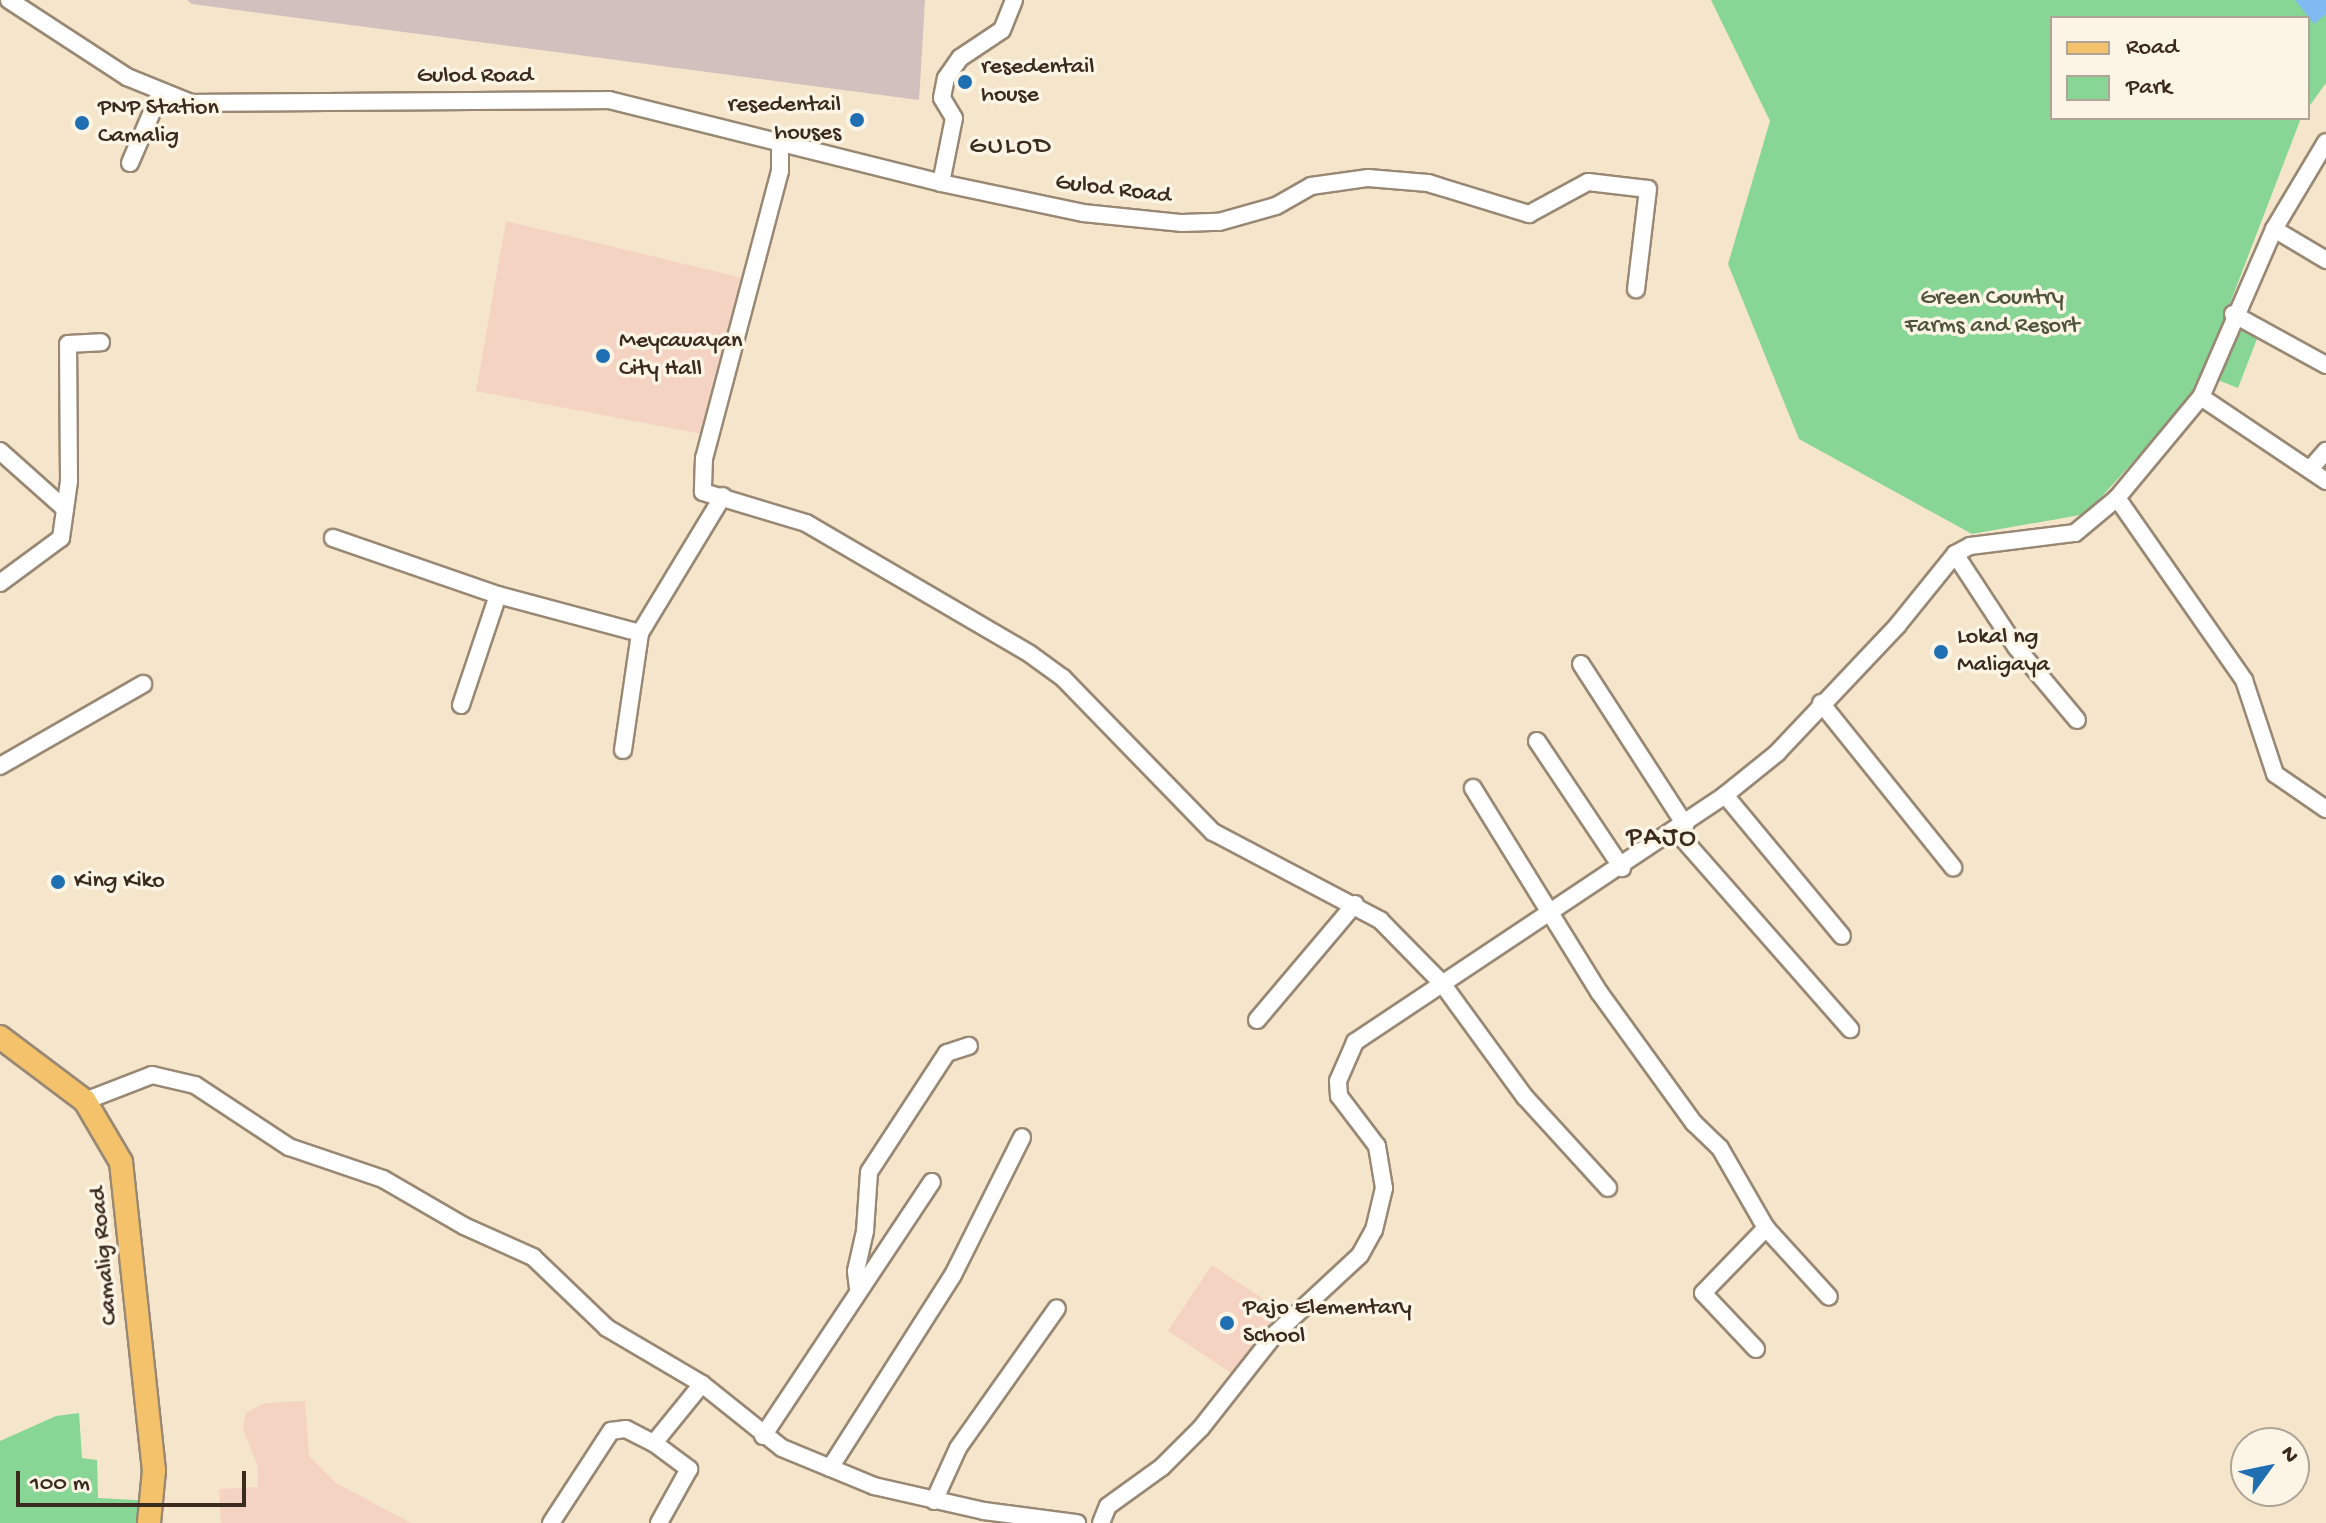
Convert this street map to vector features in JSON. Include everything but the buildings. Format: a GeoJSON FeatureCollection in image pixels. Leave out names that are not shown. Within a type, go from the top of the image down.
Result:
{"type":"FeatureCollection","features":[{"type":"Feature","properties":{"kind":"main road","name":"Camalig Road"},"geometry":{"type":"LineString","coordinates":[[0,1037],[85,1101],[114,1143],[127,1184],[154,1470],[149,1523]]}},
{"type":"Feature","properties":{"kind":"street","name":"Gulod Road"},"geometry":{"type":"LineString","coordinates":[[9,0],[127,77],[191,103],[609,100],[941,183],[1083,213],[1182,223],[1219,222],[1276,206],[1311,186],[1368,178],[1428,183],[1529,214],[1588,182],[1648,189],[1636,289]]}},
{"type":"Feature","properties":{"kind":"street"},"geometry":{"type":"LineString","coordinates":[[941,183],[954,118],[942,98],[946,78],[960,58],[1002,30],[1014,0]]}},
{"type":"Feature","properties":{"kind":"street"},"geometry":{"type":"LineString","coordinates":[[130,163],[161,91]]}},
{"type":"Feature","properties":{"kind":"street"},"geometry":{"type":"LineString","coordinates":[[780,142],[780,171],[704,458],[703,492],[806,523],[1030,654],[1063,678],[1213,832],[1355,904],[1380,920],[1441,982],[1516,1086],[1608,1188]]}},
{"type":"Feature","properties":{"kind":"street"},"geometry":{"type":"LineString","coordinates":[[1101,1523],[1108,1506],[1173,1458],[1228,1398],[1275,1334],[1360,1255],[1381,1213],[1384,1188],[1377,1146],[1339,1096],[1338,1081],[1355,1042],[1441,982],[1551,915],[1681,828],[1777,753],[1917,605],[1955,554],[1970,546],[2075,533],[2117,498],[2201,397],[2233,314],[2274,229],[2324,149]]}},
{"type":"Feature","properties":{"kind":"street"},"geometry":{"type":"LineString","coordinates":[[2274,229],[2326,260]]}},
{"type":"Feature","properties":{"kind":"street"},"geometry":{"type":"LineString","coordinates":[[2233,314],[2326,365]]}},
{"type":"Feature","properties":{"kind":"street"},"geometry":{"type":"LineString","coordinates":[[0,583],[61,538],[65,509],[68,344],[101,342]]}},
{"type":"Feature","properties":{"kind":"street"},"geometry":{"type":"LineString","coordinates":[[2201,397],[2311,468],[2326,481]]}},
{"type":"Feature","properties":{"kind":"street"},"geometry":{"type":"LineString","coordinates":[[0,451],[65,509]]}},
{"type":"Feature","properties":{"kind":"street"},"geometry":{"type":"LineString","coordinates":[[2311,468],[2326,451]]}},
{"type":"Feature","properties":{"kind":"street"},"geometry":{"type":"LineString","coordinates":[[623,750],[640,633],[723,496]]}},
{"type":"Feature","properties":{"kind":"street"},"geometry":{"type":"LineString","coordinates":[[2117,498],[2244,680],[2265,755],[2275,774],[2326,809]]}},
{"type":"Feature","properties":{"kind":"street"},"geometry":{"type":"LineString","coordinates":[[333,538],[498,595],[640,633]]}},
{"type":"Feature","properties":{"kind":"street"},"geometry":{"type":"LineString","coordinates":[[1955,554],[2016,647],[2077,720]]}},
{"type":"Feature","properties":{"kind":"street"},"geometry":{"type":"LineString","coordinates":[[461,705],[498,595]]}},
{"type":"Feature","properties":{"kind":"street"},"geometry":{"type":"LineString","coordinates":[[1581,664],[1681,828],[1850,1029]]}},
{"type":"Feature","properties":{"kind":"street"},"geometry":{"type":"LineString","coordinates":[[0,766],[143,684]]}},
{"type":"Feature","properties":{"kind":"street"},"geometry":{"type":"LineString","coordinates":[[1821,703],[1953,867]]}},
{"type":"Feature","properties":{"kind":"street"},"geometry":{"type":"LineString","coordinates":[[1537,741],[1622,868]]}},
{"type":"Feature","properties":{"kind":"street"},"geometry":{"type":"LineString","coordinates":[[1473,788],[1551,915],[1649,1062],[1720,1148],[1766,1228],[1829,1297]]}},
{"type":"Feature","properties":{"kind":"street"},"geometry":{"type":"LineString","coordinates":[[1725,795],[1842,936]]}},
{"type":"Feature","properties":{"kind":"street"},"geometry":{"type":"LineString","coordinates":[[1257,1020],[1355,904]]}},
{"type":"Feature","properties":{"kind":"street"},"geometry":{"type":"LineString","coordinates":[[858,1288],[856,1271],[865,1231],[869,1172],[947,1053],[969,1046]]}},
{"type":"Feature","properties":{"kind":"street"},"geometry":{"type":"LineString","coordinates":[[85,1101],[152,1075],[195,1085],[289,1147],[383,1179],[464,1226],[533,1257],[607,1328],[702,1384],[763,1436],[830,1468],[934,1501],[1077,1523]]}},
{"type":"Feature","properties":{"kind":"street"},"geometry":{"type":"LineString","coordinates":[[830,1468],[953,1275],[1022,1137]]}},
{"type":"Feature","properties":{"kind":"street"},"geometry":{"type":"LineString","coordinates":[[763,1436],[858,1288],[932,1182]]}},
{"type":"Feature","properties":{"kind":"street"},"geometry":{"type":"LineString","coordinates":[[1756,1349],[1703,1293],[1766,1228]]}},
{"type":"Feature","properties":{"kind":"street"},"geometry":{"type":"LineString","coordinates":[[934,1501],[958,1448],[1057,1308]]}},
{"type":"Feature","properties":{"kind":"street"},"geometry":{"type":"LineString","coordinates":[[654,1443],[702,1384]]}},
{"type":"Feature","properties":{"kind":"street"},"geometry":{"type":"LineString","coordinates":[[551,1523],[611,1431],[626,1429],[654,1443],[689,1469],[659,1523]]}},
{"type":"Feature","properties":{"kind":"shaded area"},"geometry":{"type":"Polygon","coordinates":[[[187,0],[925,0],[919,100],[192,4],[187,0]]]}},
{"type":"Feature","properties":{"kind":"shaded area"},"geometry":{"type":"Polygon","coordinates":[[[506,221],[743,278],[707,435],[476,391],[506,221]]]}},
{"type":"Feature","properties":{"kind":"shaded area","name":"Pajo Elementary School"},"geometry":{"type":"Polygon","coordinates":[[[1212,1265],[1288,1315],[1237,1377],[1168,1331],[1212,1265]]]}},
{"type":"Feature","properties":{"kind":"shaded area"},"geometry":{"type":"Polygon","coordinates":[[[305,1401],[309,1456],[336,1483],[411,1523],[221,1523],[219,1489],[258,1487],[258,1467],[243,1429],[246,1413],[265,1403],[305,1401]]]}},
{"type":"Feature","properties":{"kind":"green space","name":"Green Country Farms and Resort"},"geometry":{"type":"Polygon","coordinates":[[[1711,0],[2326,0],[2326,83],[2310,105],[2310,16],[2050,16],[2050,120],[2300,120],[2196,392],[2086,514],[1972,534],[1799,439],[1728,264],[1770,121],[1711,0]]]}},
{"type":"Feature","properties":{"kind":"green space"},"geometry":{"type":"Polygon","coordinates":[[[2232,320],[2260,331],[2238,388],[2210,377],[2232,320]]]}},
{"type":"Feature","properties":{"kind":"green space"},"geometry":{"type":"Polygon","coordinates":[[[79,1413],[82,1458],[97,1460],[98,1498],[154,1501],[149,1523],[0,1523],[0,1441],[56,1416],[79,1413]]]}},
{"type":"Feature","properties":{"kind":"water"},"geometry":{"type":"Polygon","coordinates":[[[2295,0],[2326,0],[2326,14],[2314,24],[2295,0]]]}},
{"type":"Feature","properties":{"kind":"place","name":"resedentail house"},"geometry":{"type":"Point","coordinates":[965,82]}},
{"type":"Feature","properties":{"kind":"place","name":"resedentail houses"},"geometry":{"type":"Point","coordinates":[857,120]}},
{"type":"Feature","properties":{"kind":"place","name":"PNP Station Camalig"},"geometry":{"type":"Point","coordinates":[82,123]}},
{"type":"Feature","properties":{"kind":"place","name":"Meycauayan City Hall"},"geometry":{"type":"Point","coordinates":[603,356]}},
{"type":"Feature","properties":{"kind":"place","name":"Lokal ng Maligaya"},"geometry":{"type":"Point","coordinates":[1941,652]}},
{"type":"Feature","properties":{"kind":"place","name":"King Kiko"},"geometry":{"type":"Point","coordinates":[58,882]}},
{"type":"Feature","properties":{"kind":"place","name":"Pajo Elementary School"},"geometry":{"type":"Point","coordinates":[1227,1323]}},
{"type":"Feature","properties":{"kind":"district","name":"GULOD"},"geometry":{"type":"Point","coordinates":[1011,148]}},
{"type":"Feature","properties":{"kind":"district","name":"PAJO"},"geometry":{"type":"Point","coordinates":[1662,839]}}]}
